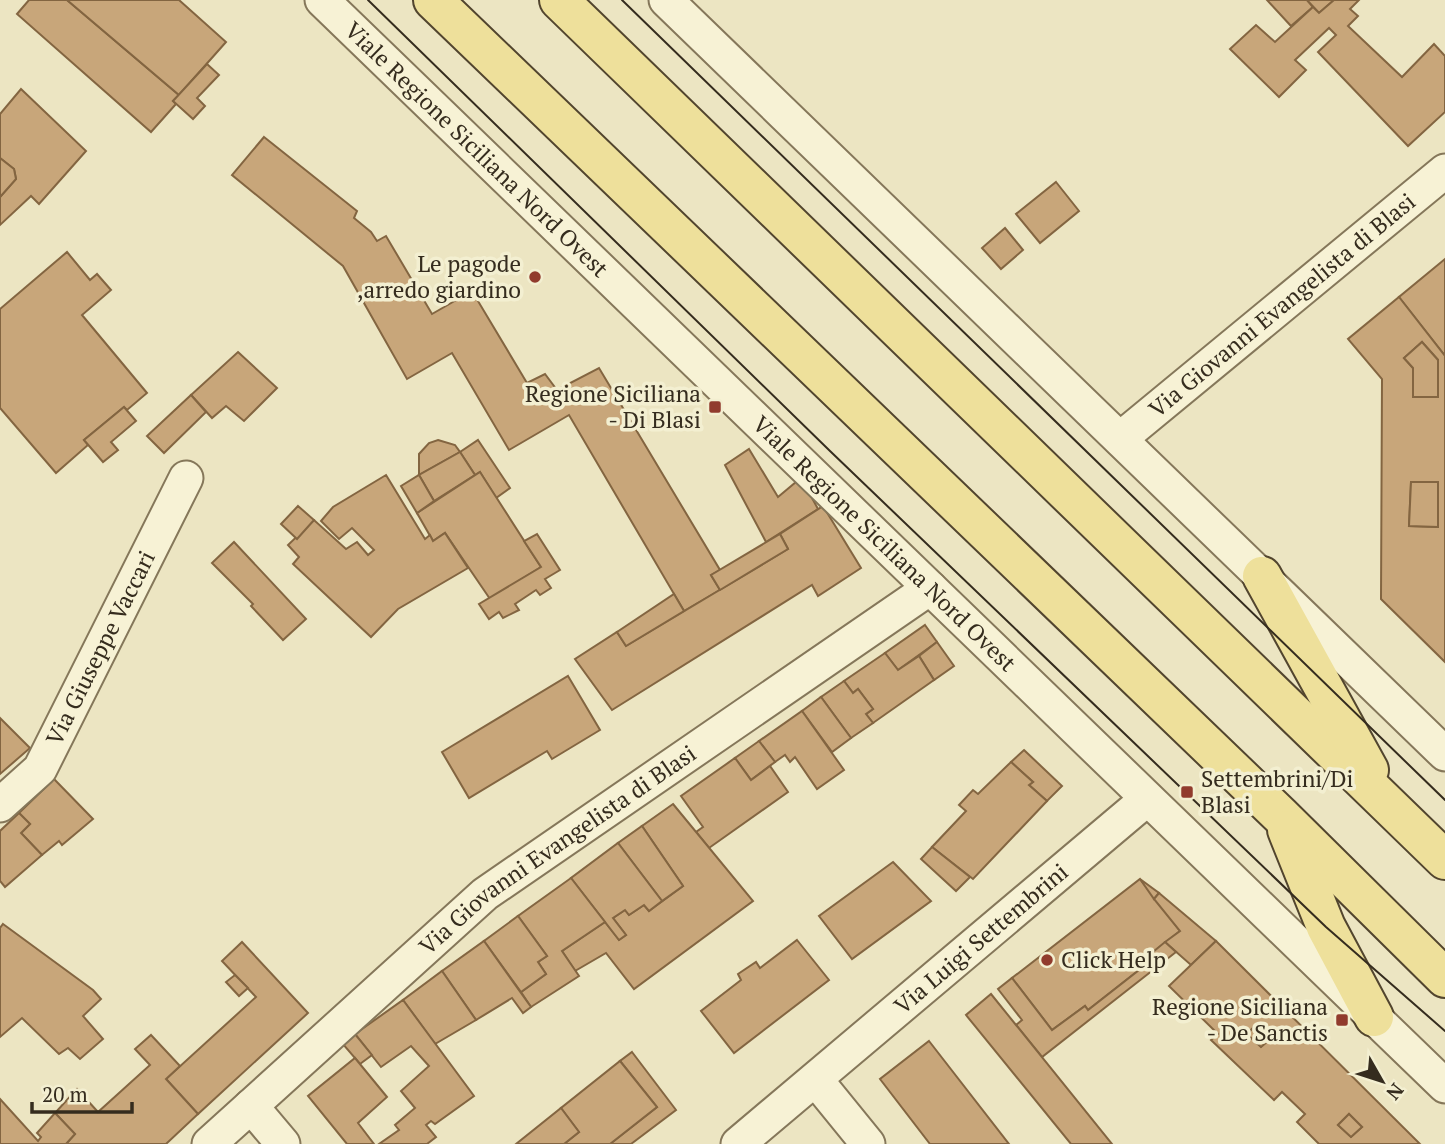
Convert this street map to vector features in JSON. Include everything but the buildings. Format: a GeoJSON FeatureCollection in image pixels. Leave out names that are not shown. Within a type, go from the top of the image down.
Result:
{"type":"FeatureCollection","features":[{"type":"Feature","properties":{"kind":"main road"},"geometry":{"type":"LineString","coordinates":[[433,0],[1281,816],[1445,978]]}},
{"type":"Feature","properties":{"kind":"main road"},"geometry":{"type":"LineString","coordinates":[[559,0],[1445,860]]}},
{"type":"Feature","properties":{"kind":"main road"},"geometry":{"type":"LineString","coordinates":[[1262,576],[1391,808]]}},
{"type":"Feature","properties":{"kind":"main road"},"geometry":{"type":"LineString","coordinates":[[1281,816],[1326,927],[1374,1017]]}},
{"type":"Feature","properties":{"kind":"street","name":"Viale Regione Siciliana Nord Ovest"},"geometry":{"type":"LineString","coordinates":[[322,0],[1445,1086]]}},
{"type":"Feature","properties":{"kind":"street"},"geometry":{"type":"LineString","coordinates":[[666,0],[1445,754]]}},
{"type":"Feature","properties":{"kind":"street","name":"Via Giovanni Evangelista di Blasi"},"geometry":{"type":"LineString","coordinates":[[1120,439],[1445,171]]}},
{"type":"Feature","properties":{"kind":"street","name":"Via Giuseppe Vaccari"},"geometry":{"type":"LineString","coordinates":[[0,805],[40,769],[186,478]]}},
{"type":"Feature","properties":{"kind":"street","name":"Via Giovanni Evangelista di Blasi"},"geometry":{"type":"LineString","coordinates":[[209,1144],[485,894],[930,588]]}},
{"type":"Feature","properties":{"kind":"street","name":"Via Luigi Settembrini"},"geometry":{"type":"LineString","coordinates":[[738,1144],[1147,799]]}},
{"type":"Feature","properties":{"kind":"street"},"geometry":{"type":"LineString","coordinates":[[816,1080],[868,1144]]}},
{"type":"Feature","properties":{"kind":"street"},"geometry":{"type":"LineString","coordinates":[[251,1106],[283,1144]]}},
{"type":"Feature","properties":{"kind":"tram line"},"geometry":{"type":"LineString","coordinates":[[368,0],[830,451],[1326,927],[1445,1031]]}},
{"type":"Feature","properties":{"kind":"tram line"},"geometry":{"type":"LineString","coordinates":[[622,0],[1445,800]]}},
{"type":"Feature","properties":{"kind":"place","name":"Le pagode ,arredo giardino"},"geometry":{"type":"Point","coordinates":[535,277]}},
{"type":"Feature","properties":{"kind":"place","name":"Regione Siciliana - Di Blasi"},"geometry":{"type":"Point","coordinates":[715,407]}},
{"type":"Feature","properties":{"kind":"place","name":"Settembrini/Di Blasi"},"geometry":{"type":"Point","coordinates":[1187,792]}},
{"type":"Feature","properties":{"kind":"place","name":"Click Help"},"geometry":{"type":"Point","coordinates":[1047,960]}},
{"type":"Feature","properties":{"kind":"place","name":"Regione Siciliana - De Sanctis"},"geometry":{"type":"Point","coordinates":[1342,1020]}}]}
